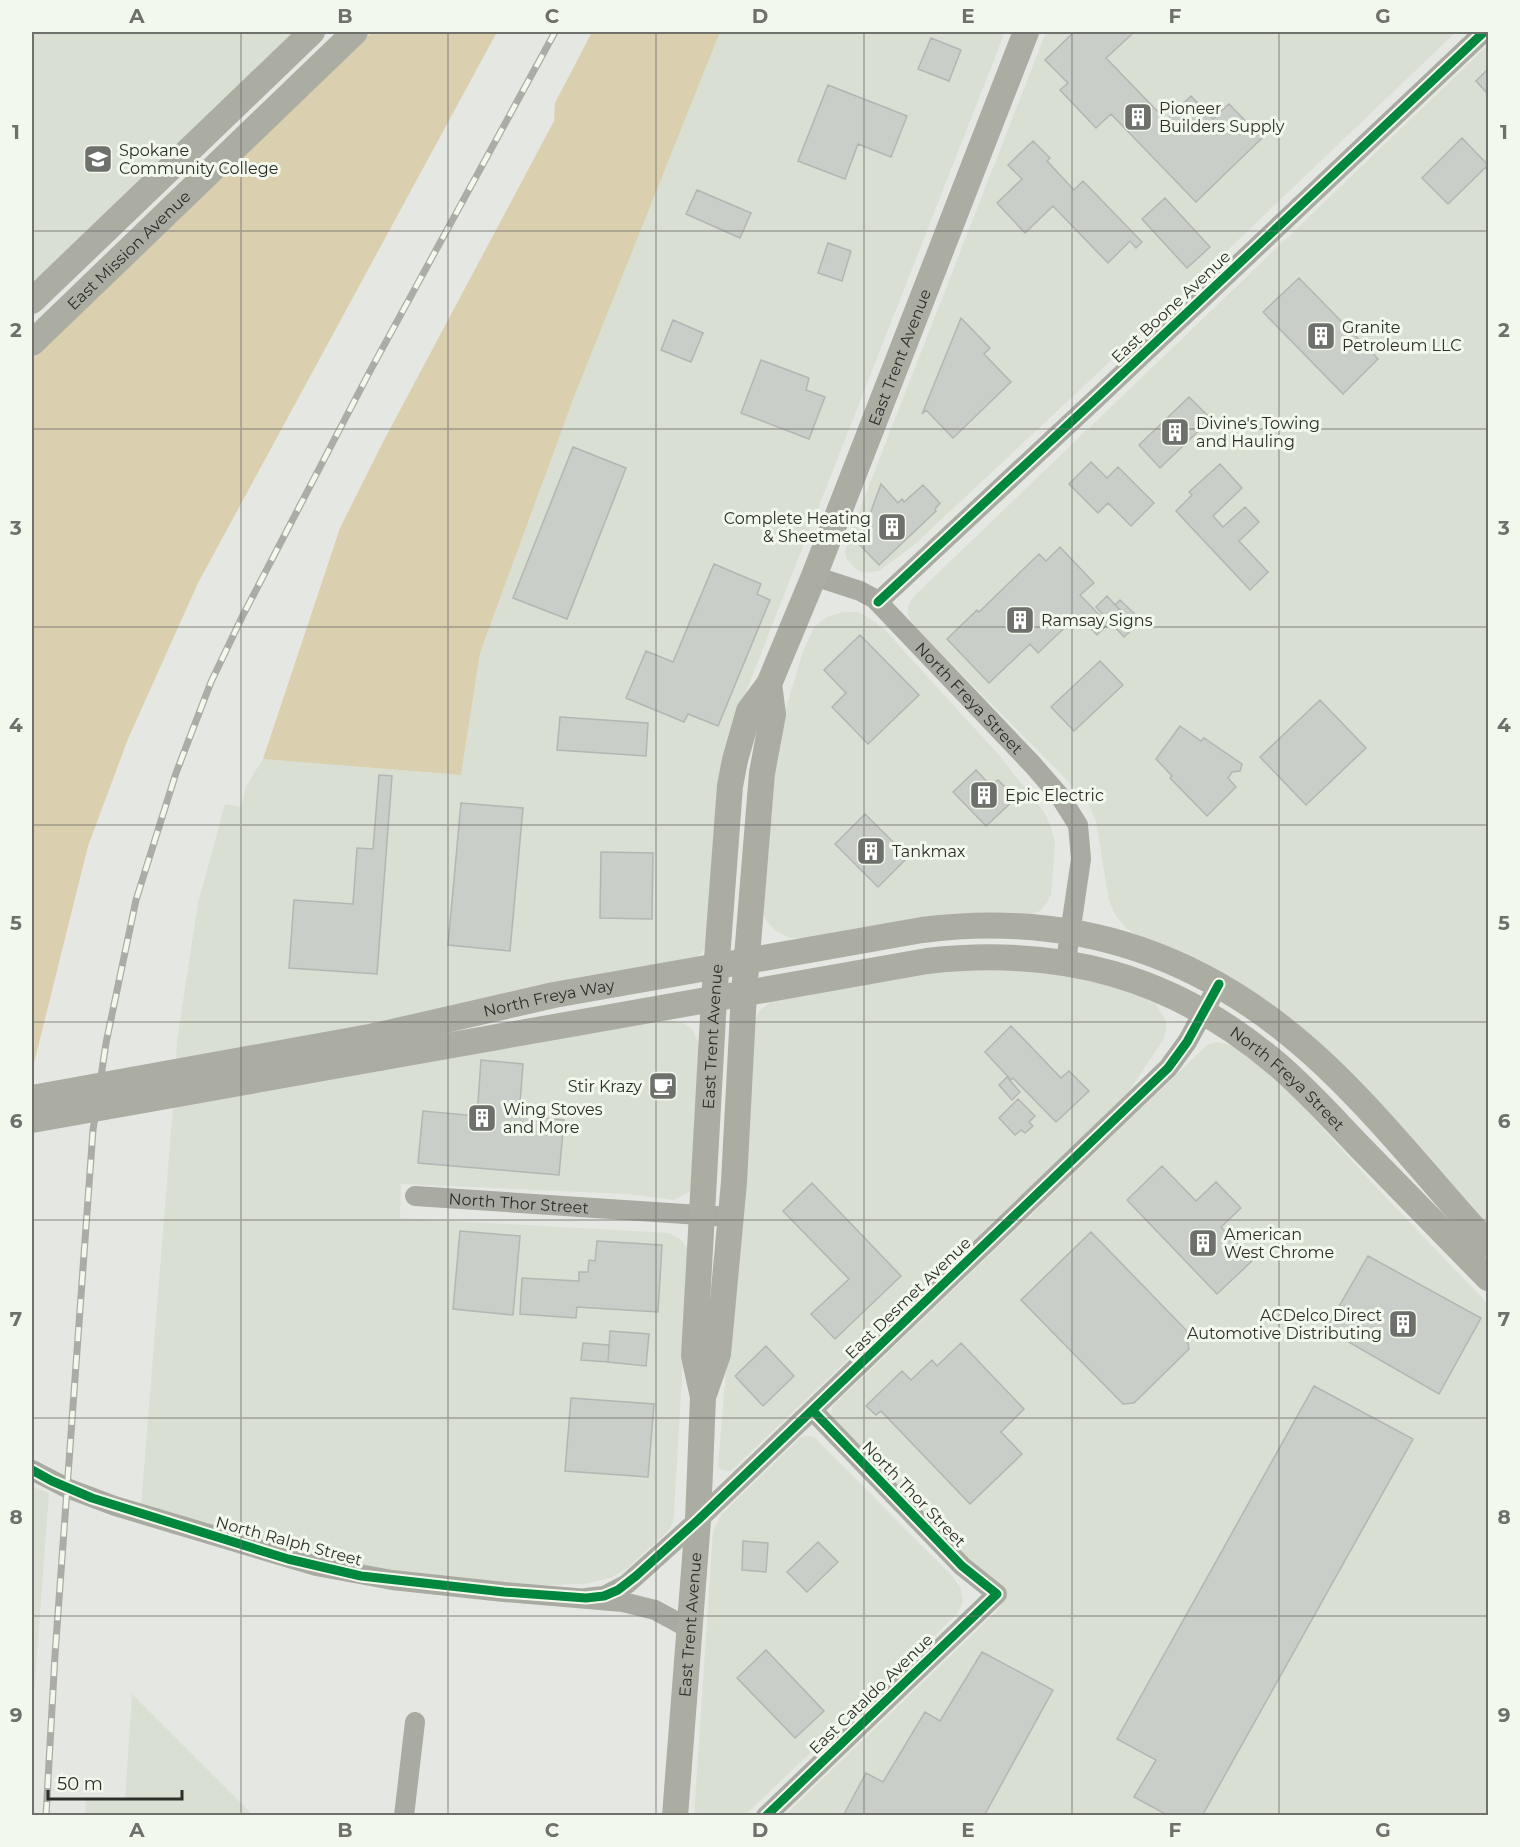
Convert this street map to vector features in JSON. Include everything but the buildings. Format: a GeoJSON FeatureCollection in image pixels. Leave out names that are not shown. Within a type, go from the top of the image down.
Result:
{"type":"FeatureCollection","features":[{"type":"Feature","properties":{"kind":"main road","name":"East Mission Avenue"},"geometry":{"type":"LineString","coordinates":[[32,301],[312,32]]}},
{"type":"Feature","properties":{"kind":"main road","name":"East Mission Avenue"},"geometry":{"type":"LineString","coordinates":[[32,343],[355,32]]}},
{"type":"Feature","properties":{"kind":"main road","name":"East Trent Avenue"},"geometry":{"type":"LineString","coordinates":[[675,1815],[698,1520],[703,1397],[694,1356],[714,999],[730,786],[749,711],[769,684],[814,576],[1026,32]]}},
{"type":"Feature","properties":{"kind":"main road","name":"East Trent Avenue"},"geometry":{"type":"LineString","coordinates":[[703,1397],[718,1354],[762,773],[773,714],[769,684]]}},
{"type":"Feature","properties":{"kind":"main road","name":"North Freya Way"},"geometry":{"type":"LineString","coordinates":[[32,1120],[377,1047],[554,995],[888,935],[951,927],[1010,925],[1070,932]]}},
{"type":"Feature","properties":{"kind":"main road","name":"North Freya Street"},"geometry":{"type":"LineString","coordinates":[[1070,932],[1142,950],[1182,965],[1219,984],[1280,1025],[1327,1067],[1380,1122],[1488,1244]]}},
{"type":"Feature","properties":{"kind":"main road","name":"North Freya Way"},"geometry":{"type":"LineString","coordinates":[[32,1098],[377,1047],[435,1047],[714,999],[860,971],[949,958],[1010,957],[1066,962]]}},
{"type":"Feature","properties":{"kind":"main road","name":"North Freya Street"},"geometry":{"type":"LineString","coordinates":[[1066,962],[1131,979],[1165,992],[1204,1012],[1252,1044],[1278,1065],[1488,1278]]}},
{"type":"Feature","properties":{"kind":"main road"},"geometry":{"type":"LineString","coordinates":[[435,1047],[480,1027],[542,1012],[552,1003],[554,995]]}},
{"type":"Feature","properties":{"kind":"street","name":"East Boone Avenue"},"geometry":{"type":"LineString","coordinates":[[878,602],[1484,32]]}},
{"type":"Feature","properties":{"kind":"street","name":"North Freya Street"},"geometry":{"type":"LineString","coordinates":[[814,576],[866,593],[878,602],[1059,795],[1078,825],[1081,859],[1066,962]]}},
{"type":"Feature","properties":{"kind":"street","name":"East Desmet Avenue"},"geometry":{"type":"LineString","coordinates":[[586,1598],[604,1596],[627,1584],[698,1520],[1168,1068],[1187,1042],[1219,984]]}},
{"type":"Feature","properties":{"kind":"street","name":"North Thor Street"},"geometry":{"type":"LineString","coordinates":[[415,1196],[730,1217]]}},
{"type":"Feature","properties":{"kind":"street","name":"North Thor Street"},"geometry":{"type":"LineString","coordinates":[[813,1411],[962,1566],[997,1594]]}},
{"type":"Feature","properties":{"kind":"street","name":"North Ralph Street"},"geometry":{"type":"LineString","coordinates":[[32,1470],[67,1488],[115,1506],[316,1566],[392,1580],[623,1602],[656,1610],[690,1629]]}},
{"type":"Feature","properties":{"kind":"street","name":"East Cataldo Avenue"},"geometry":{"type":"LineString","coordinates":[[766,1815],[997,1594]]}},
{"type":"Feature","properties":{"kind":"street"},"geometry":{"type":"LineString","coordinates":[[404,1815],[415,1722]]}},
{"type":"Feature","properties":{"kind":"shaded area","name":"Spokane Community College"},"geometry":{"type":"Polygon","coordinates":[[[32,32],[298,32],[32,287],[32,32]]]}},
{"type":"Feature","properties":{"kind":"shaded area"},"geometry":{"type":"Polygon","coordinates":[[[372,32],[497,32],[198,583],[128,739],[88,846],[32,1071],[32,359],[372,32]]]}},
{"type":"Feature","properties":{"kind":"shaded area"},"geometry":{"type":"Polygon","coordinates":[[[592,32],[720,32],[574,397],[480,653],[461,775],[263,759],[340,528],[382,444],[554,121],[555,103],[592,32]]]}},
{"type":"Feature","properties":{"kind":"shaded area"},"geometry":{"type":"Polygon","coordinates":[[[720,32],[1005,32],[742,702],[708,942],[701,954],[690,961],[176,1062],[177,1041],[198,903],[225,804],[242,807],[245,788],[263,759],[461,775],[480,653],[574,397],[720,32]]]}},
{"type":"Feature","properties":{"kind":"shaded area"},"geometry":{"type":"Polygon","coordinates":[[[1046,32],[1456,32],[913,546],[879,571],[863,573],[847,559],[845,553],[847,542],[1046,32]]]}},
{"type":"Feature","properties":{"kind":"shaded area"},"geometry":{"type":"Polygon","coordinates":[[[1488,45],[1488,1232],[1387,1115],[1126,928],[1116,916],[1109,901],[1096,821],[1089,805],[913,625],[908,615],[908,606],[914,596],[1488,45]]]}},
{"type":"Feature","properties":{"kind":"shaded area"},"geometry":{"type":"Polygon","coordinates":[[[843,612],[858,612],[885,630],[998,754],[1044,812],[1055,843],[1051,894],[1040,911],[1028,915],[806,938],[790,938],[777,932],[768,923],[764,916],[764,906],[778,735],[803,651],[814,627],[827,617],[843,612]]]}},
{"type":"Feature","properties":{"kind":"shaded area"},"geometry":{"type":"Polygon","coordinates":[[[945,969],[1035,970],[1092,979],[1137,994],[1156,1004],[1166,1021],[1166,1031],[1163,1040],[1127,1094],[734,1468],[730,1471],[721,1470],[718,1466],[755,1021],[759,1011],[773,1000],[945,969]]]}},
{"type":"Feature","properties":{"kind":"shaded area"},"geometry":{"type":"Polygon","coordinates":[[[670,1020],[683,1023],[692,1029],[700,1046],[693,1183],[689,1192],[674,1200],[627,1194],[401,1184],[400,1218],[669,1233],[679,1238],[686,1246],[689,1255],[673,1522],[668,1531],[628,1568],[610,1578],[583,1584],[544,1585],[412,1575],[335,1563],[141,1506],[173,1106],[642,1023],[670,1020]]]}},
{"type":"Feature","properties":{"kind":"shaded area"},"geometry":{"type":"Polygon","coordinates":[[[1216,1042],[1234,1046],[1270,1074],[1488,1304],[1488,1815],[784,1816],[997,1611],[1003,1599],[835,1427],[831,1415],[832,1407],[1207,1045],[1216,1042]]]}},
{"type":"Feature","properties":{"kind":"shaded area"},"geometry":{"type":"Polygon","coordinates":[[[801,1437],[814,1437],[953,1577],[961,1589],[963,1601],[958,1613],[745,1815],[694,1816],[713,1531],[721,1515],[801,1437]]]}},
{"type":"Feature","properties":{"kind":"shaded area"},"geometry":{"type":"Polygon","coordinates":[[[32,1486],[49,1493],[32,1722],[32,1486]]]}},
{"type":"Feature","properties":{"kind":"shaded area"},"geometry":{"type":"Polygon","coordinates":[[[132,1694],[253,1815],[85,1815],[86,1799],[125,1801],[132,1694]]]}},
{"type":"Feature","properties":{"kind":"railway"},"geometry":{"type":"LineString","coordinates":[[46,1816],[55,1655],[93,1130],[106,1043],[136,900],[176,773],[211,682],[243,615],[370,371],[555,32]]}},
{"type":"Feature","properties":{"kind":"cycle path"},"geometry":{"type":"LineString","coordinates":[[878,602],[1484,32]]}},
{"type":"Feature","properties":{"kind":"cycle path"},"geometry":{"type":"LineString","coordinates":[[32,1470],[92,1498],[288,1559],[361,1576],[504,1592],[586,1598],[604,1596],[618,1590],[636,1576],[698,1520],[1168,1068],[1187,1042],[1219,984]]}},
{"type":"Feature","properties":{"kind":"cycle path"},"geometry":{"type":"LineString","coordinates":[[766,1816],[997,1594],[962,1566],[813,1411]]}},
{"type":"Feature","properties":{"kind":"place","name":"Pioneer Builders Supply"},"geometry":{"type":"Point","coordinates":[1138,117]}},
{"type":"Feature","properties":{"kind":"place","name":"Spokane Community College"},"geometry":{"type":"Point","coordinates":[98,159]}},
{"type":"Feature","properties":{"kind":"place","name":"Granite Petroleum LLC"},"geometry":{"type":"Point","coordinates":[1321,336]}},
{"type":"Feature","properties":{"kind":"place","name":"Divine's Towing and Hauling"},"geometry":{"type":"Point","coordinates":[1175,432]}},
{"type":"Feature","properties":{"kind":"place","name":"Complete Heating & Sheetmetal"},"geometry":{"type":"Point","coordinates":[892,527]}},
{"type":"Feature","properties":{"kind":"place","name":"Ramsay Signs"},"geometry":{"type":"Point","coordinates":[1020,620]}},
{"type":"Feature","properties":{"kind":"place","name":"Epic Electric"},"geometry":{"type":"Point","coordinates":[984,795]}},
{"type":"Feature","properties":{"kind":"place","name":"Tankmax"},"geometry":{"type":"Point","coordinates":[871,851]}},
{"type":"Feature","properties":{"kind":"place","name":"Stir Krazy"},"geometry":{"type":"Point","coordinates":[663,1086]}},
{"type":"Feature","properties":{"kind":"place","name":"Wing Stoves and More"},"geometry":{"type":"Point","coordinates":[482,1118]}},
{"type":"Feature","properties":{"kind":"place","name":"American West Chrome"},"geometry":{"type":"Point","coordinates":[1203,1243]}},
{"type":"Feature","properties":{"kind":"place","name":"ACDelco Direct Automotive Distributing"},"geometry":{"type":"Point","coordinates":[1403,1324]}}]}
